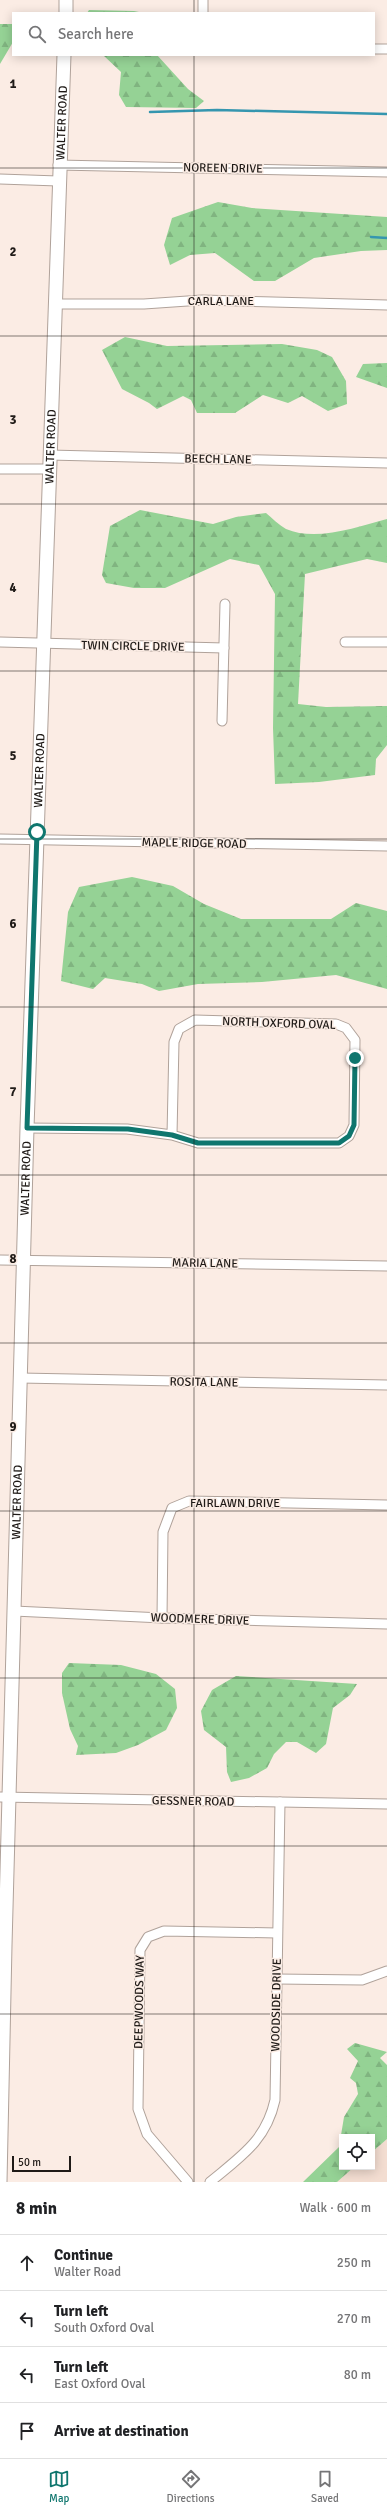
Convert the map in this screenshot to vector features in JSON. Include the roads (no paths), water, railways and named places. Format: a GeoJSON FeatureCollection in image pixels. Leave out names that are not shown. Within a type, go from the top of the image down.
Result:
{"type":"FeatureCollection","features":[{"type":"Feature","properties":{"kind":"street"},"geometry":{"type":"LineString","coordinates":[[66,0],[66,12]]}},
{"type":"Feature","properties":{"kind":"street"},"geometry":{"type":"LineString","coordinates":[[203,0],[203,12]]}},
{"type":"Feature","properties":{"kind":"street"},"geometry":{"type":"LineString","coordinates":[[375,49],[387,49]]}},
{"type":"Feature","properties":{"kind":"street","name":"WALTER ROAD"},"geometry":{"type":"LineString","coordinates":[[0,2182],[4,1798],[14,1611],[23,1260],[48,455],[58,165],[64,56]]}},
{"type":"Feature","properties":{"kind":"street","name":"NOREEN DRIVE"},"geometry":{"type":"LineString","coordinates":[[58,165],[387,172]]}},
{"type":"Feature","properties":{"kind":"street"},"geometry":{"type":"LineString","coordinates":[[0,179],[58,181]]}},
{"type":"Feature","properties":{"kind":"street","name":"CARLA LANE"},"geometry":{"type":"LineString","coordinates":[[54,304],[144,304],[202,300],[387,305]]}},
{"type":"Feature","properties":{"kind":"street","name":"BEECH LANE"},"geometry":{"type":"LineString","coordinates":[[48,455],[387,463]]}},
{"type":"Feature","properties":{"kind":"street"},"geometry":{"type":"LineString","coordinates":[[0,469],[48,469]]}},
{"type":"Feature","properties":{"kind":"street"},"geometry":{"type":"LineString","coordinates":[[222,721],[224,604]]}},
{"type":"Feature","properties":{"kind":"street","name":"TWIN CIRCLE DRIVE"},"geometry":{"type":"LineString","coordinates":[[0,642],[224,648]]}},
{"type":"Feature","properties":{"kind":"street"},"geometry":{"type":"LineString","coordinates":[[344,642],[387,642]]}},
{"type":"Feature","properties":{"kind":"street","name":"MAPLE RIDGE ROAD"},"geometry":{"type":"LineString","coordinates":[[0,839],[387,846]]}},
{"type":"Feature","properties":{"kind":"street","name":"NORTH OXFORD OVAL"},"geometry":{"type":"LineString","coordinates":[[195,1020],[336,1024],[346,1028],[355,1040],[354,1125],[349,1136],[339,1143],[198,1143],[172,1135],[174,1042],[179,1029],[195,1020]]}},
{"type":"Feature","properties":{"kind":"street"},"geometry":{"type":"LineString","coordinates":[[27,1128],[128,1129],[172,1135]]}},
{"type":"Feature","properties":{"kind":"street","name":"MARIA LANE"},"geometry":{"type":"LineString","coordinates":[[0,1260],[387,1266]]}},
{"type":"Feature","properties":{"kind":"street","name":"ROSITA LANE"},"geometry":{"type":"LineString","coordinates":[[20,1378],[387,1385]]}},
{"type":"Feature","properties":{"kind":"street","name":"FAIRLAWN DRIVE"},"geometry":{"type":"LineString","coordinates":[[162,1618],[163,1532],[172,1508],[189,1501],[387,1505]]}},
{"type":"Feature","properties":{"kind":"street","name":"WOODMERE DRIVE"},"geometry":{"type":"LineString","coordinates":[[14,1611],[162,1618],[387,1624]]}},
{"type":"Feature","properties":{"kind":"street","name":"GESSNER ROAD"},"geometry":{"type":"LineString","coordinates":[[4,1798],[387,1804]]}},
{"type":"Feature","properties":{"kind":"street","name":"WOODSIDE DRIVE"},"geometry":{"type":"LineString","coordinates":[[210,2182],[252,2146],[260,2137],[271,2117],[275,2100],[280,1802]]}},
{"type":"Feature","properties":{"kind":"street","name":"DEEPWOODS WAY"},"geometry":{"type":"LineString","coordinates":[[188,2182],[147,2134],[138,2109],[140,1950],[148,1937],[164,1931],[277,1933]]}},
{"type":"Feature","properties":{"kind":"street"},"geometry":{"type":"LineString","coordinates":[[277,1979],[362,1980],[387,1971]]}},
{"type":"Feature","properties":{"kind":"waterway"},"geometry":{"type":"LineString","coordinates":[[150,112],[217,110],[387,114]]}},
{"type":"Feature","properties":{"kind":"waterway"},"geometry":{"type":"LineString","coordinates":[[371,237],[387,238]]}}]}
